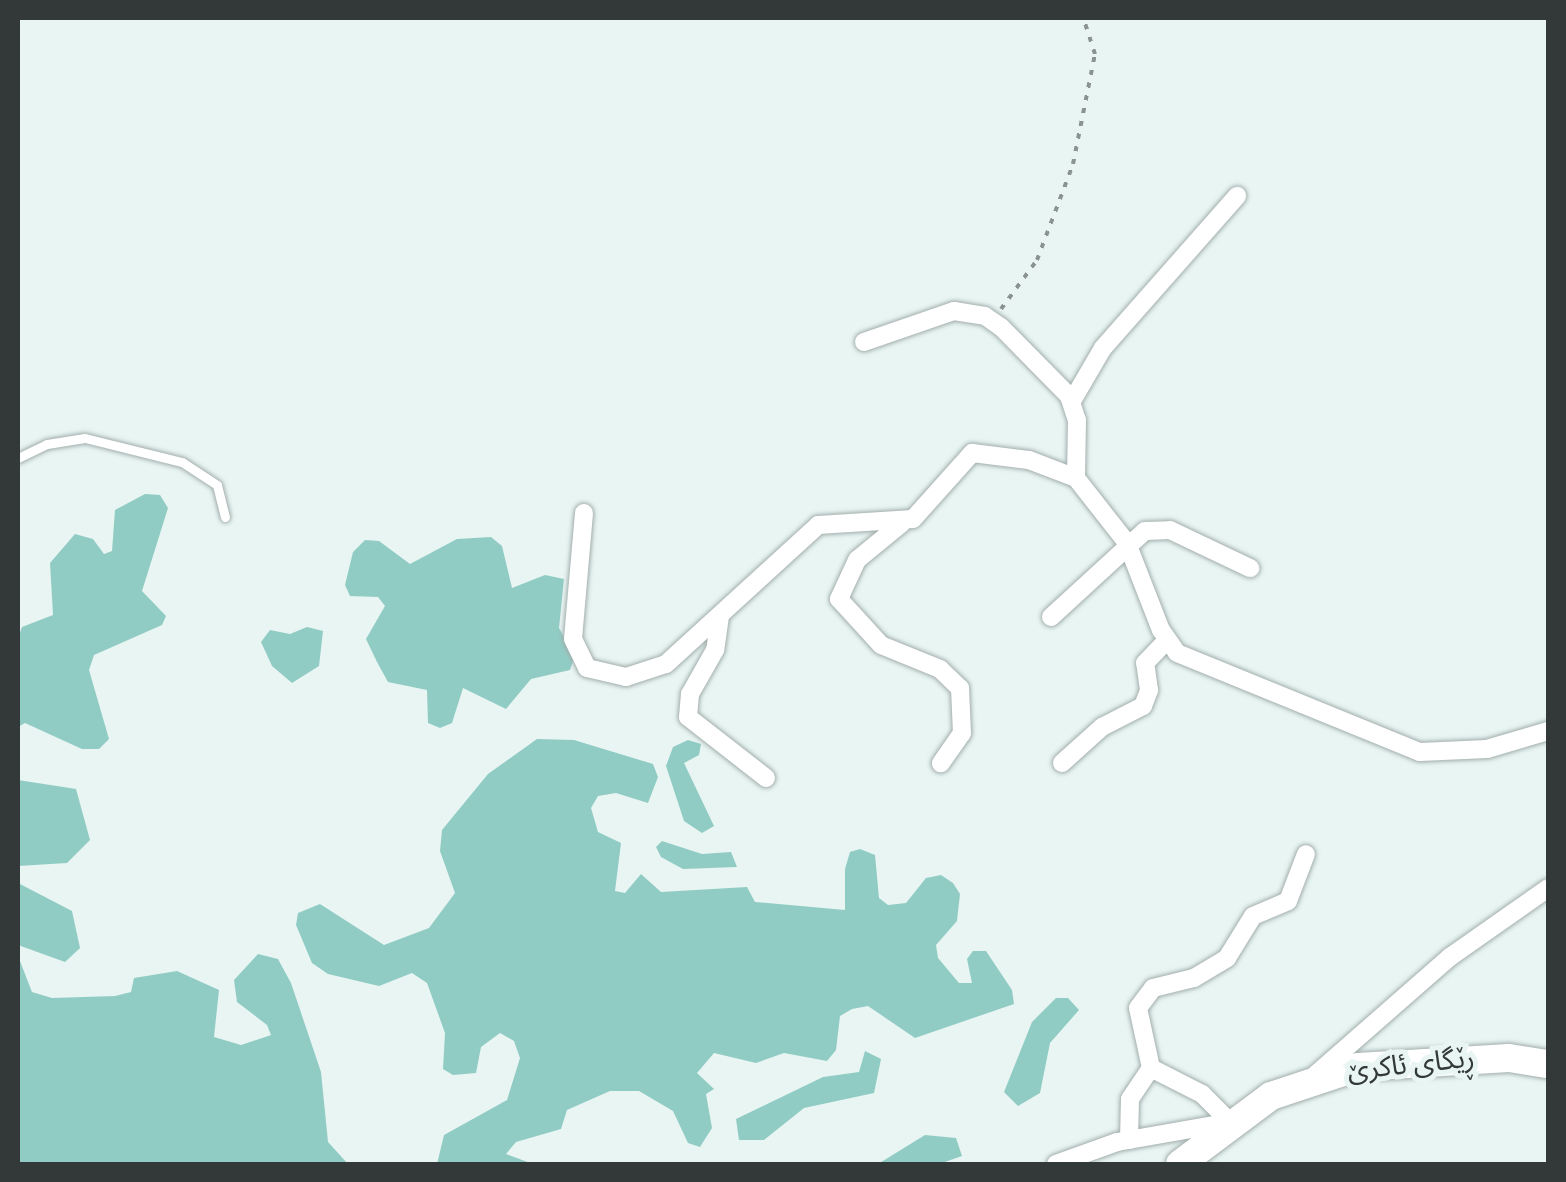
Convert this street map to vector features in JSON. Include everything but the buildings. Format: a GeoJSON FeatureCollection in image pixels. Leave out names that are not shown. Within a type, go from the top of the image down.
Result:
{"type":"FeatureCollection","features":[{"type":"Feature","properties":{"kind":"highway","name":"ڕێگای ئاکرێ"},"geometry":{"type":"LineString","coordinates":[[1180,1164],[1230,1122],[1308,1081],[1358,1067],[1435,1060],[1548,1064]]}},
{"type":"Feature","properties":{"kind":"street"},"geometry":{"type":"LineString","coordinates":[[1076,478],[1072,401],[1103,348],[1237,196]]}},
{"type":"Feature","properties":{"kind":"street"},"geometry":{"type":"LineString","coordinates":[[864,342],[954,311],[990,320],[1072,401]]}},
{"type":"Feature","properties":{"kind":"street"},"geometry":{"type":"LineString","coordinates":[[942,763],[962,733],[960,688],[940,669],[881,646],[839,599],[857,560],[925,508],[972,454],[1029,460],[1076,478],[1127,542],[1167,640],[1197,664],[1420,752],[1487,750],[1548,732]]}},
{"type":"Feature","properties":{"kind":"street"},"geometry":{"type":"LineString","coordinates":[[584,513],[571,626],[587,668],[605,676],[648,673],[720,616],[818,525],[903,523]]}},
{"type":"Feature","properties":{"kind":"street"},"geometry":{"type":"LineString","coordinates":[[1051,617],[1127,542],[1145,531],[1170,530],[1250,568]]}},
{"type":"Feature","properties":{"kind":"street"},"geometry":{"type":"LineString","coordinates":[[720,616],[715,650],[690,694],[688,717],[766,778]]}},
{"type":"Feature","properties":{"kind":"street"},"geometry":{"type":"LineString","coordinates":[[1062,763],[1102,727],[1143,706],[1149,690],[1146,663],[1167,640]]}},
{"type":"Feature","properties":{"kind":"street"},"geometry":{"type":"LineString","coordinates":[[1230,1122],[1202,1094],[1150,1068],[1138,1028],[1142,998],[1227,958],[1253,916],[1288,900],[1306,854]]}},
{"type":"Feature","properties":{"kind":"street"},"geometry":{"type":"LineString","coordinates":[[1308,1081],[1450,957],[1548,888]]}},
{"type":"Feature","properties":{"kind":"street"},"geometry":{"type":"LineString","coordinates":[[1128,1140],[1130,1100],[1150,1068]]}},
{"type":"Feature","properties":{"kind":"street"},"geometry":{"type":"LineString","coordinates":[[1056,1164],[1128,1140],[1230,1122]]}},
{"type":"Feature","properties":{"kind":"lane"},"geometry":{"type":"LineString","coordinates":[[18,458],[84,438],[182,462],[217,484],[225,517]]}},
{"type":"Feature","properties":{"kind":"path"},"geometry":{"type":"LineString","coordinates":[[990,320],[1017,293],[1056,220],[1093,79],[1094,36],[1083,18]]}},
{"type":"Feature","properties":{"kind":"shaded area"},"geometry":{"type":"Polygon","coordinates":[[[145,494],[160,495],[168,508],[142,591],[166,616],[162,625],[94,655],[89,670],[109,739],[99,749],[82,749],[25,723],[18,727],[18,638],[22,627],[53,615],[50,563],[75,534],[93,539],[104,554],[112,551],[115,510],[145,494]]]}},
{"type":"Feature","properties":{"kind":"shaded area"},"geometry":{"type":"Polygon","coordinates":[[[491,537],[502,546],[512,588],[545,575],[564,579],[559,628],[575,656],[570,670],[531,679],[506,709],[463,688],[452,723],[440,728],[428,723],[427,690],[388,682],[377,662],[366,639],[385,606],[378,597],[350,596],[345,585],[353,552],[365,540],[379,541],[410,564],[457,539],[491,537]]]}},
{"type":"Feature","properties":{"kind":"shaded area"},"geometry":{"type":"Polygon","coordinates":[[[307,627],[323,631],[319,666],[292,683],[272,666],[261,642],[270,630],[290,634],[307,627]]]}},
{"type":"Feature","properties":{"kind":"shaded area"},"geometry":{"type":"Polygon","coordinates":[[[537,739],[574,740],[653,764],[658,777],[648,803],[616,793],[598,796],[591,808],[598,832],[621,843],[615,891],[625,893],[641,874],[661,892],[747,887],[755,902],[845,910],[845,869],[850,852],[860,849],[875,855],[879,898],[888,905],[906,903],[926,878],[941,875],[953,883],[960,894],[957,921],[936,945],[938,958],[959,983],[972,983],[967,959],[973,951],[986,951],[1012,990],[1014,1004],[915,1038],[868,1006],[852,1009],[840,1016],[836,1050],[827,1061],[784,1053],[756,1063],[714,1053],[697,1073],[714,1089],[706,1094],[712,1128],[700,1147],[688,1143],[673,1111],[639,1091],[610,1091],[567,1110],[561,1129],[516,1142],[506,1154],[533,1164],[437,1164],[444,1135],[507,1100],[520,1058],[514,1041],[500,1033],[481,1047],[476,1073],[453,1075],[443,1069],[445,1033],[427,983],[412,973],[379,986],[328,974],[312,963],[296,925],[298,913],[320,904],[384,945],[429,928],[455,893],[440,851],[442,830],[488,774],[537,739]]]}},
{"type":"Feature","properties":{"kind":"shaded area"},"geometry":{"type":"Polygon","coordinates":[[[688,740],[701,744],[699,755],[684,763],[714,826],[702,833],[684,821],[666,766],[673,747],[688,740]]]}},
{"type":"Feature","properties":{"kind":"shaded area"},"geometry":{"type":"Polygon","coordinates":[[[18,780],[76,789],[90,840],[67,863],[18,866],[18,780]]]}},
{"type":"Feature","properties":{"kind":"shaded area"},"geometry":{"type":"Polygon","coordinates":[[[662,841],[702,854],[731,852],[737,867],[683,869],[661,857],[656,847],[662,841]]]}},
{"type":"Feature","properties":{"kind":"shaded area"},"geometry":{"type":"Polygon","coordinates":[[[18,883],[72,911],[80,948],[65,962],[18,945],[18,883]]]}},
{"type":"Feature","properties":{"kind":"shaded area"},"geometry":{"type":"Polygon","coordinates":[[[258,954],[278,959],[291,983],[321,1072],[328,1142],[348,1164],[18,1164],[18,956],[32,992],[52,998],[115,996],[131,992],[134,978],[177,971],[219,990],[214,1037],[241,1045],[271,1035],[267,1025],[237,1002],[234,980],[258,954]]]}},
{"type":"Feature","properties":{"kind":"shaded area"},"geometry":{"type":"Polygon","coordinates":[[[1056,998],[1068,998],[1079,1010],[1050,1043],[1040,1093],[1018,1106],[1004,1092],[1032,1022],[1056,998]]]}},
{"type":"Feature","properties":{"kind":"shaded area"},"geometry":{"type":"Polygon","coordinates":[[[865,1051],[881,1059],[874,1093],[804,1108],[764,1140],[739,1140],[736,1119],[823,1077],[859,1072],[865,1051]]]}},
{"type":"Feature","properties":{"kind":"shaded area"},"geometry":{"type":"Polygon","coordinates":[[[925,1135],[956,1138],[962,1156],[939,1164],[878,1164],[925,1135]]]}}]}
